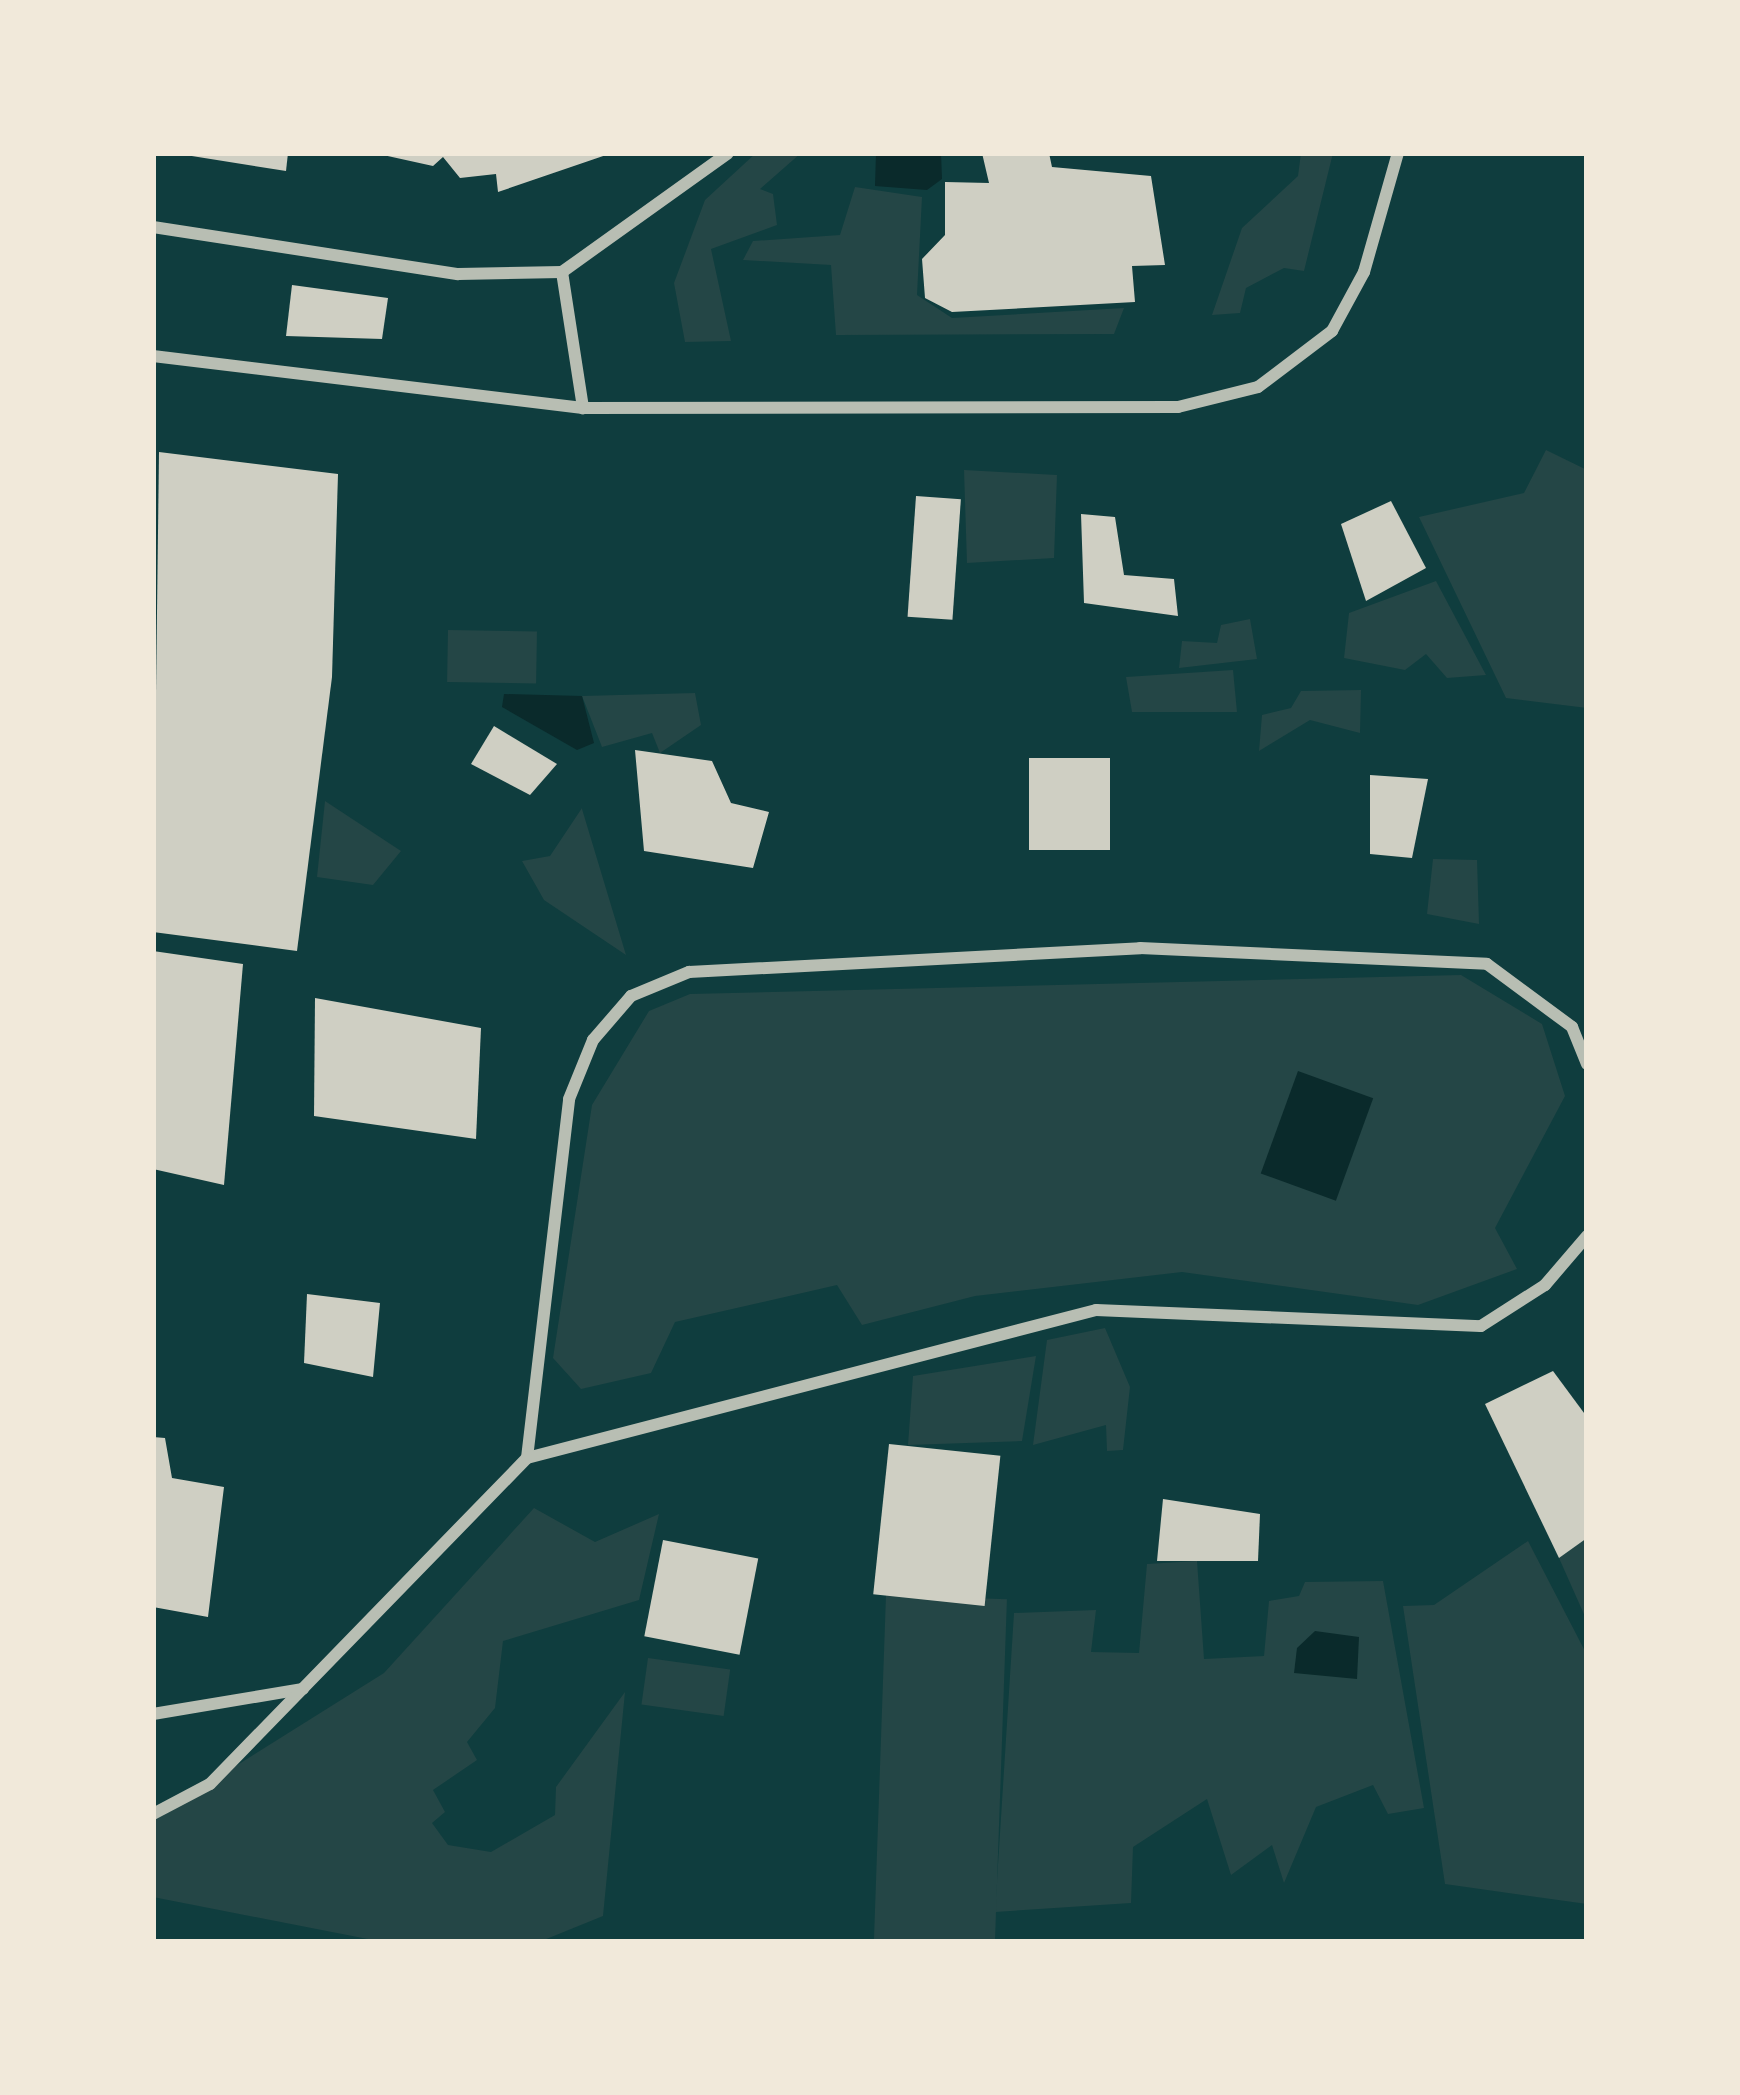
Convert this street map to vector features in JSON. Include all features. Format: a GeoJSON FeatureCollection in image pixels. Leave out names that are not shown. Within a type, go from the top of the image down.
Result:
{"type":"FeatureCollection","features":[{"type":"Feature","properties":{"kind":"street"},"geometry":{"type":"LineString","coordinates":[[153,227],[435,272],[562,272],[728,153]]}},
{"type":"Feature","properties":{"kind":"street"},"geometry":{"type":"LineString","coordinates":[[153,356],[583,409],[1178,407],[1258,387],[1332,331],[1364,272],[1398,153]]}},
{"type":"Feature","properties":{"kind":"street"},"geometry":{"type":"LineString","coordinates":[[562,272],[583,409]]}},
{"type":"Feature","properties":{"kind":"street"},"geometry":{"type":"LineString","coordinates":[[527,1458],[569,1099],[593,1040],[631,996],[689,972],[1140,948],[1487,964],[1573,1027],[1587,1064]]}},
{"type":"Feature","properties":{"kind":"street"},"geometry":{"type":"LineString","coordinates":[[153,1814],[210,1784],[527,1458],[1096,1310],[1481,1326],[1545,1285],[1587,1236]]}},
{"type":"Feature","properties":{"kind":"street"},"geometry":{"type":"LineString","coordinates":[[153,1714],[304,1689]]}},
{"type":"Feature","properties":{"kind":"shaded area"},"geometry":{"type":"Polygon","coordinates":[[[756,153],[801,153],[760,189],[773,194],[777,225],[711,249],[731,341],[685,342],[674,283],[705,200],[756,153]]]}},
{"type":"Feature","properties":{"kind":"shaded area"},"geometry":{"type":"Polygon","coordinates":[[[876,153],[941,153],[942,179],[927,190],[875,186],[876,153]]]}},
{"type":"Feature","properties":{"kind":"shaded area"},"geometry":{"type":"Polygon","coordinates":[[[1301,153],[1333,153],[1304,271],[1284,268],[1246,288],[1240,313],[1212,315],[1242,228],[1298,176],[1301,153]]]}},
{"type":"Feature","properties":{"kind":"shaded area"},"geometry":{"type":"Polygon","coordinates":[[[855,187],[922,197],[917,295],[952,318],[1124,308],[1114,334],[836,335],[831,265],[743,260],[753,241],[840,235],[855,187]]]}},
{"type":"Feature","properties":{"kind":"shaded area"},"geometry":{"type":"Polygon","coordinates":[[[1546,450],[1587,470],[1587,708],[1506,698],[1419,517],[1524,493],[1546,450]]]}},
{"type":"Feature","properties":{"kind":"shaded area"},"geometry":{"type":"Polygon","coordinates":[[[964,470],[1057,475],[1054,558],[967,563],[964,470]]]}},
{"type":"Feature","properties":{"kind":"shaded area"},"geometry":{"type":"Polygon","coordinates":[[[1436,581],[1486,675],[1447,678],[1426,654],[1405,670],[1344,658],[1349,613],[1436,581]]]}},
{"type":"Feature","properties":{"kind":"shaded area"},"geometry":{"type":"Polygon","coordinates":[[[1250,619],[1257,659],[1179,668],[1182,641],[1217,643],[1221,625],[1250,619]]]}},
{"type":"Feature","properties":{"kind":"shaded area"},"geometry":{"type":"Polygon","coordinates":[[[448,630],[537,632],[536,684],[447,682],[448,630]]]}},
{"type":"Feature","properties":{"kind":"shaded area"},"geometry":{"type":"Polygon","coordinates":[[[1233,670],[1237,712],[1132,712],[1126,677],[1233,670]]]}},
{"type":"Feature","properties":{"kind":"shaded area"},"geometry":{"type":"Polygon","coordinates":[[[1361,690],[1360,733],[1310,720],[1259,751],[1262,715],[1291,708],[1301,691],[1361,690]]]}},
{"type":"Feature","properties":{"kind":"shaded area"},"geometry":{"type":"Polygon","coordinates":[[[695,693],[701,725],[660,753],[652,733],[602,747],[582,696],[695,693]]]}},
{"type":"Feature","properties":{"kind":"shaded area"},"geometry":{"type":"Polygon","coordinates":[[[504,694],[582,696],[594,743],[577,750],[502,707],[504,694]]]}},
{"type":"Feature","properties":{"kind":"shaded area"},"geometry":{"type":"Polygon","coordinates":[[[325,801],[401,851],[373,885],[317,877],[325,801]]]}},
{"type":"Feature","properties":{"kind":"shaded area"},"geometry":{"type":"Polygon","coordinates":[[[582,808],[626,955],[544,900],[522,861],[550,856],[582,808]]]}},
{"type":"Feature","properties":{"kind":"shaded area"},"geometry":{"type":"Polygon","coordinates":[[[1433,859],[1477,860],[1479,924],[1427,914],[1433,859]]]}},
{"type":"Feature","properties":{"kind":"shaded area"},"geometry":{"type":"Polygon","coordinates":[[[1461,975],[1542,1024],[1565,1096],[1495,1228],[1517,1269],[1418,1305],[1182,1272],[975,1296],[862,1325],[837,1285],[675,1322],[651,1373],[581,1389],[553,1358],[592,1105],[649,1011],[690,994],[1461,975]]]}},
{"type":"Feature","properties":{"kind":"shaded area"},"geometry":{"type":"Polygon","coordinates":[[[1298,1071],[1373,1098],[1336,1201],[1261,1173],[1298,1071]]]}},
{"type":"Feature","properties":{"kind":"shaded area"},"geometry":{"type":"Polygon","coordinates":[[[1105,1328],[1130,1387],[1123,1450],[1107,1451],[1106,1425],[1033,1445],[1047,1340],[1105,1328]]]}},
{"type":"Feature","properties":{"kind":"shaded area"},"geometry":{"type":"Polygon","coordinates":[[[1036,1356],[1022,1441],[908,1445],[913,1376],[1036,1356]]]}},
{"type":"Feature","properties":{"kind":"shaded area"},"geometry":{"type":"Polygon","coordinates":[[[534,1508],[595,1542],[659,1514],[639,1600],[503,1641],[495,1708],[467,1742],[477,1760],[433,1790],[445,1812],[432,1823],[448,1845],[491,1852],[555,1815],[556,1787],[625,1692],[603,1916],[539,1942],[383,1942],[153,1897],[153,1818],[384,1673],[534,1508]]]}},
{"type":"Feature","properties":{"kind":"shaded area"},"geometry":{"type":"Polygon","coordinates":[[[1587,1538],[1587,1621],[1559,1558],[1587,1538]]]}},
{"type":"Feature","properties":{"kind":"shaded area"},"geometry":{"type":"Polygon","coordinates":[[[1528,1541],[1587,1655],[1587,1904],[1445,1884],[1403,1606],[1434,1605],[1528,1541]]]}},
{"type":"Feature","properties":{"kind":"shaded area"},"geometry":{"type":"Polygon","coordinates":[[[1197,1561],[1204,1659],[1264,1656],[1269,1601],[1299,1596],[1305,1582],[1383,1581],[1424,1808],[1388,1814],[1373,1785],[1316,1807],[1284,1883],[1272,1845],[1231,1875],[1207,1799],[1133,1847],[1131,1903],[995,1912],[1014,1613],[1096,1610],[1091,1652],[1139,1653],[1147,1564],[1197,1561]]]}},
{"type":"Feature","properties":{"kind":"shaded area"},"geometry":{"type":"Polygon","coordinates":[[[886,1595],[1007,1599],[995,1942],[874,1942],[886,1595]]]}},
{"type":"Feature","properties":{"kind":"shaded area"},"geometry":{"type":"Polygon","coordinates":[[[1315,1631],[1359,1637],[1357,1679],[1294,1673],[1297,1648],[1315,1631]]]}},
{"type":"Feature","properties":{"kind":"shaded area"},"geometry":{"type":"Polygon","coordinates":[[[648,1658],[730,1670],[724,1716],[641,1705],[648,1658]]]}},
{"type":"Feature","properties":{"kind":"building"},"geometry":{"type":"Polygon","coordinates":[[[173,153],[288,153],[286,171],[173,153]]]}},
{"type":"Feature","properties":{"kind":"building"},"geometry":{"type":"Polygon","coordinates":[[[374,153],[612,153],[498,192],[496,174],[460,178],[443,157],[433,166],[374,153]]]}},
{"type":"Feature","properties":{"kind":"building"},"geometry":{"type":"Polygon","coordinates":[[[982,153],[1049,153],[1052,167],[1151,176],[1165,265],[1132,266],[1135,302],[952,312],[925,298],[922,259],[945,235],[945,182],[989,183],[982,153]]]}},
{"type":"Feature","properties":{"kind":"building"},"geometry":{"type":"Polygon","coordinates":[[[292,285],[388,298],[382,339],[286,336],[292,285]]]}},
{"type":"Feature","properties":{"kind":"building"},"geometry":{"type":"Polygon","coordinates":[[[159,452],[338,474],[332,677],[297,951],[153,932],[159,452]]]}},
{"type":"Feature","properties":{"kind":"building"},"geometry":{"type":"Polygon","coordinates":[[[916,496],[961,499],[952,620],[908,617],[916,496]]]}},
{"type":"Feature","properties":{"kind":"building"},"geometry":{"type":"Polygon","coordinates":[[[1391,501],[1426,568],[1366,601],[1341,524],[1391,501]]]}},
{"type":"Feature","properties":{"kind":"building"},"geometry":{"type":"Polygon","coordinates":[[[1081,514],[1115,517],[1124,575],[1174,579],[1178,616],[1084,603],[1081,514]]]}},
{"type":"Feature","properties":{"kind":"building"},"geometry":{"type":"Polygon","coordinates":[[[494,726],[557,764],[530,795],[471,764],[494,726]]]}},
{"type":"Feature","properties":{"kind":"building"},"geometry":{"type":"Polygon","coordinates":[[[635,750],[712,761],[731,803],[769,812],[753,868],[644,851],[635,750]]]}},
{"type":"Feature","properties":{"kind":"building"},"geometry":{"type":"Polygon","coordinates":[[[1029,758],[1110,758],[1110,850],[1029,850],[1029,758]]]}},
{"type":"Feature","properties":{"kind":"building"},"geometry":{"type":"Polygon","coordinates":[[[1370,775],[1428,779],[1412,858],[1370,854],[1370,775]]]}},
{"type":"Feature","properties":{"kind":"building"},"geometry":{"type":"Polygon","coordinates":[[[153,951],[243,964],[224,1185],[153,1169],[153,951]]]}},
{"type":"Feature","properties":{"kind":"building"},"geometry":{"type":"Polygon","coordinates":[[[315,998],[481,1028],[476,1139],[314,1116],[315,998]]]}},
{"type":"Feature","properties":{"kind":"building"},"geometry":{"type":"Polygon","coordinates":[[[307,1294],[380,1303],[373,1377],[304,1363],[307,1294]]]}},
{"type":"Feature","properties":{"kind":"building"},"geometry":{"type":"Polygon","coordinates":[[[1553,1371],[1587,1417],[1587,1538],[1559,1558],[1485,1404],[1553,1371]]]}},
{"type":"Feature","properties":{"kind":"building"},"geometry":{"type":"Polygon","coordinates":[[[153,1437],[165,1438],[172,1478],[224,1487],[208,1617],[153,1607],[153,1437]]]}},
{"type":"Feature","properties":{"kind":"building"},"geometry":{"type":"Polygon","coordinates":[[[889,1444],[1000,1456],[985,1606],[873,1594],[889,1444]]]}},
{"type":"Feature","properties":{"kind":"building"},"geometry":{"type":"Polygon","coordinates":[[[1163,1499],[1260,1514],[1258,1561],[1157,1561],[1163,1499]]]}},
{"type":"Feature","properties":{"kind":"building"},"geometry":{"type":"Polygon","coordinates":[[[663,1540],[758,1559],[740,1655],[644,1636],[663,1540]]]}}]}
